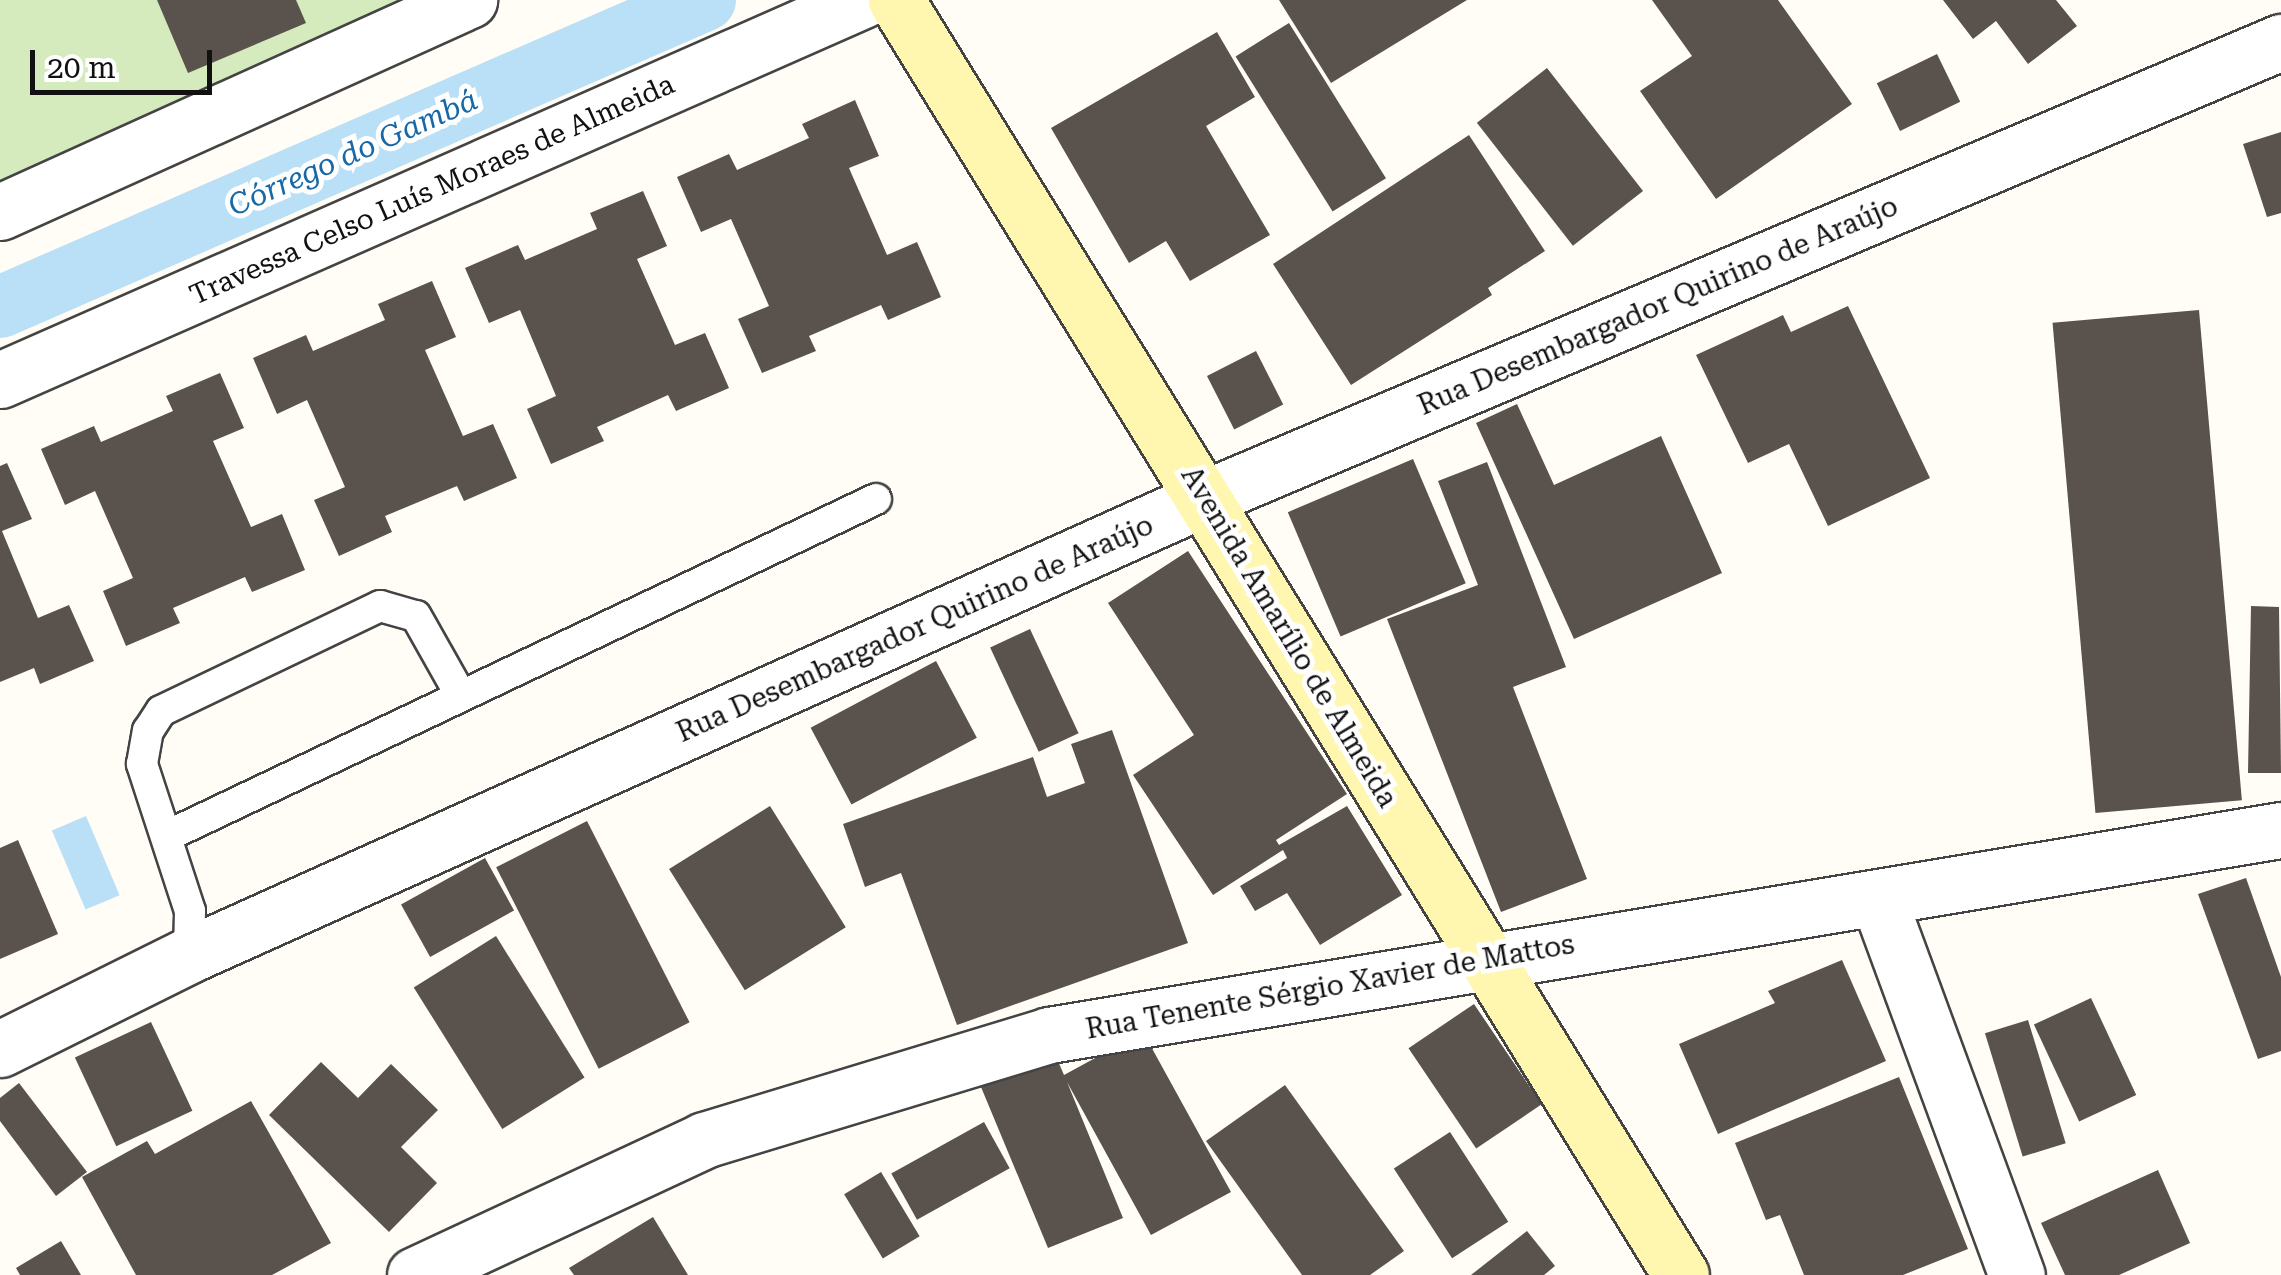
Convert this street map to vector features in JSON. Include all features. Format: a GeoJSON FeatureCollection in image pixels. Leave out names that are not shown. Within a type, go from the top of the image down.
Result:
{"type":"FeatureCollection","features":[{"type":"Feature","properties":{"kind":"street"},"geometry":{"type":"LineString","coordinates":[[0,212],[469,0]]}},
{"type":"Feature","properties":{"kind":"street","name":"Travessa Celso Luís Moraes de Almeida"},"geometry":{"type":"LineString","coordinates":[[0,380],[864,0]]}},
{"type":"Feature","properties":{"kind":"street","name":"Avenida Amarílio de Almeida"},"geometry":{"type":"LineString","coordinates":[[896,0],[1682,1275]]}},
{"type":"Feature","properties":{"kind":"street","name":"Rua Desembargador Quirino de Araújo"},"geometry":{"type":"LineString","coordinates":[[0,1050],[189,955],[1205,498],[2281,42]]}},
{"type":"Feature","properties":{"kind":"street","name":"Rua Tenente Sérgio Xavier de Mattos"},"geometry":{"type":"LineString","coordinates":[[416,1275],[704,1140],[1049,1035],[1484,958],[1878,898],[2281,830]]}},
{"type":"Feature","properties":{"kind":"street"},"geometry":{"type":"LineString","coordinates":[[1878,898],[2017,1275]]}},
{"type":"Feature","properties":{"kind":"lane"},"geometry":{"type":"LineString","coordinates":[[167,836],[876,499]]}},
{"type":"Feature","properties":{"kind":"lane"},"geometry":{"type":"LineString","coordinates":[[189,955],[190,911],[142,764],[148,731],[172,703],[380,606],[416,616],[460,694]]}},
{"type":"Feature","properties":{"kind":"green space"},"geometry":{"type":"Polygon","coordinates":[[[0,0],[442,0],[0,198],[0,0]]]}},
{"type":"Feature","properties":{"kind":"water"},"geometry":{"type":"Polygon","coordinates":[[[86,816],[120,895],[86,910],[52,830],[86,816]]]}},
{"type":"Feature","properties":{"kind":"building"},"geometry":{"type":"Polygon","coordinates":[[[157,0],[296,0],[306,23],[188,73],[157,0]]]}},
{"type":"Feature","properties":{"kind":"building"},"geometry":{"type":"Polygon","coordinates":[[[1279,0],[1467,0],[1331,83],[1279,0]]]}},
{"type":"Feature","properties":{"kind":"building"},"geometry":{"type":"Polygon","coordinates":[[[1652,0],[1778,0],[1852,104],[1716,199],[1640,91],[1692,56],[1652,0]]]}},
{"type":"Feature","properties":{"kind":"building"},"geometry":{"type":"Polygon","coordinates":[[[1943,0],[2056,0],[2077,26],[2028,64],[1996,21],[1973,39],[1943,0]]]}},
{"type":"Feature","properties":{"kind":"building"},"geometry":{"type":"Polygon","coordinates":[[[1289,23],[1386,178],[1333,212],[1236,56],[1289,23]]]}},
{"type":"Feature","properties":{"kind":"building"},"geometry":{"type":"Polygon","coordinates":[[[1217,32],[1255,97],[1206,126],[1270,235],[1190,281],[1166,241],[1129,263],[1051,128],[1217,32]]]}},
{"type":"Feature","properties":{"kind":"building"},"geometry":{"type":"Polygon","coordinates":[[[1937,54],[1960,102],[1900,131],[1877,83],[1937,54]]]}},
{"type":"Feature","properties":{"kind":"building"},"geometry":{"type":"Polygon","coordinates":[[[1547,68],[1643,191],[1573,246],[1477,123],[1547,68]]]}},
{"type":"Feature","properties":{"kind":"building"},"geometry":{"type":"Polygon","coordinates":[[[855,100],[879,156],[849,168],[887,255],[917,242],[941,297],[888,320],[881,305],[809,336],[816,351],[762,373],[738,319],[769,306],[731,219],[701,232],[677,177],[729,154],[737,170],[809,138],[802,124],[855,100]]]}},
{"type":"Feature","properties":{"kind":"building"},"geometry":{"type":"Polygon","coordinates":[[[2281,132],[2281,213],[2267,217],[2243,144],[2281,132]]]}},
{"type":"Feature","properties":{"kind":"building"},"geometry":{"type":"Polygon","coordinates":[[[1469,135],[1545,251],[1488,288],[1492,295],[1351,385],[1273,264],[1469,135]]]}},
{"type":"Feature","properties":{"kind":"building"},"geometry":{"type":"Polygon","coordinates":[[[643,191],[667,246],[637,259],[675,345],[705,333],[729,388],[676,411],[668,395],[597,427],[604,441],[551,464],[527,409],[556,396],[520,310],[489,323],[465,268],[518,245],[525,260],[597,229],[590,213],[643,191]]]}},
{"type":"Feature","properties":{"kind":"building"},"geometry":{"type":"Polygon","coordinates":[[[432,281],[456,337],[425,350],[463,436],[493,424],[517,478],[464,501],[457,486],[385,516],[392,532],[339,556],[314,500],[345,487],[307,400],[277,414],[253,358],[306,335],[313,351],[385,320],[378,304],[432,281]]]}},
{"type":"Feature","properties":{"kind":"building"},"geometry":{"type":"Polygon","coordinates":[[[1848,306],[1930,478],[1828,526],[1789,444],[1748,463],[1696,355],[1783,315],[1791,332],[1848,306]]]}},
{"type":"Feature","properties":{"kind":"building"},"geometry":{"type":"Polygon","coordinates":[[[2199,310],[2242,800],[2095,813],[2053,323],[2199,310]]]}},
{"type":"Feature","properties":{"kind":"building"},"geometry":{"type":"Polygon","coordinates":[[[1256,351],[1283,404],[1234,429],[1207,376],[1256,351]]]}},
{"type":"Feature","properties":{"kind":"building"},"geometry":{"type":"Polygon","coordinates":[[[220,373],[244,428],[213,441],[251,527],[282,514],[305,570],[252,592],[245,577],[173,608],[180,623],[126,646],[103,591],[133,578],[95,491],[65,505],[41,449],[94,426],[101,442],[173,411],[166,396],[220,373]]]}},
{"type":"Feature","properties":{"kind":"building"},"geometry":{"type":"Polygon","coordinates":[[[1517,404],[1554,485],[1661,436],[1722,573],[1574,639],[1476,423],[1517,404]]]}},
{"type":"Feature","properties":{"kind":"building"},"geometry":{"type":"Polygon","coordinates":[[[1413,459],[1466,583],[1341,636],[1288,512],[1413,459]]]}},
{"type":"Feature","properties":{"kind":"building"},"geometry":{"type":"Polygon","coordinates":[[[1487,462],[1566,667],[1513,687],[1587,879],[1501,912],[1387,619],[1478,585],[1438,481],[1487,462]]]}},
{"type":"Feature","properties":{"kind":"building"},"geometry":{"type":"Polygon","coordinates":[[[7,463],[32,519],[2,531],[38,618],[69,605],[94,661],[40,684],[34,668],[0,682],[0,466],[7,463]]]}},
{"type":"Feature","properties":{"kind":"building"},"geometry":{"type":"Polygon","coordinates":[[[1188,551],[1347,794],[1276,840],[1279,845],[1347,806],[1402,895],[1320,945],[1287,893],[1255,911],[1240,886],[1287,858],[1283,850],[1213,895],[1133,775],[1194,735],[1108,603],[1188,551]]]}},
{"type":"Feature","properties":{"kind":"building"},"geometry":{"type":"Polygon","coordinates":[[[2251,606],[2279,607],[2281,773],[2248,773],[2251,606]]]}},
{"type":"Feature","properties":{"kind":"building"},"geometry":{"type":"Polygon","coordinates":[[[1030,629],[1079,733],[1039,752],[990,648],[1030,629]]]}},
{"type":"Feature","properties":{"kind":"building"},"geometry":{"type":"Polygon","coordinates":[[[936,661],[977,738],[851,804],[811,728],[936,661]]]}},
{"type":"Feature","properties":{"kind":"building"},"geometry":{"type":"Polygon","coordinates":[[[1112,730],[1188,943],[957,1025],[901,873],[865,887],[843,824],[1033,757],[1047,797],[1085,783],[1071,744],[1112,730]]]}},
{"type":"Feature","properties":{"kind":"building"},"geometry":{"type":"Polygon","coordinates":[[[770,806],[846,927],[745,990],[669,869],[770,806]]]}},
{"type":"Feature","properties":{"kind":"building"},"geometry":{"type":"Polygon","coordinates":[[[587,821],[690,1022],[599,1069],[496,867],[587,821]]]}},
{"type":"Feature","properties":{"kind":"building"},"geometry":{"type":"Polygon","coordinates":[[[18,840],[58,934],[0,959],[0,848],[18,840]]]}},
{"type":"Feature","properties":{"kind":"building"},"geometry":{"type":"Polygon","coordinates":[[[485,858],[514,910],[430,957],[401,905],[485,858]]]}},
{"type":"Feature","properties":{"kind":"building"},"geometry":{"type":"Polygon","coordinates":[[[2246,878],[2281,977],[2281,1051],[2258,1059],[2198,894],[2246,878]]]}},
{"type":"Feature","properties":{"kind":"building"},"geometry":{"type":"Polygon","coordinates":[[[496,936],[584,1078],[502,1129],[414,987],[496,936]]]}},
{"type":"Feature","properties":{"kind":"building"},"geometry":{"type":"Polygon","coordinates":[[[1842,960],[1886,1061],[1718,1134],[1679,1044],[1775,1003],[1768,991],[1842,960]]]}},
{"type":"Feature","properties":{"kind":"building"},"geometry":{"type":"Polygon","coordinates":[[[2091,998],[2136,1095],[2079,1122],[2034,1025],[2091,998]]]}},
{"type":"Feature","properties":{"kind":"building"},"geometry":{"type":"Polygon","coordinates":[[[1474,1004],[1542,1104],[1476,1148],[1409,1048],[1474,1004]]]}},
{"type":"Feature","properties":{"kind":"building"},"geometry":{"type":"Polygon","coordinates":[[[2028,1020],[2066,1143],[2023,1157],[1985,1033],[2028,1020]]]}},
{"type":"Feature","properties":{"kind":"building"},"geometry":{"type":"Polygon","coordinates":[[[151,1022],[192,1111],[116,1146],[75,1057],[151,1022]]]}},
{"type":"Feature","properties":{"kind":"building"},"geometry":{"type":"Polygon","coordinates":[[[1143,1032],[1231,1192],[1151,1235],[1067,1082],[1123,1218],[1048,1248],[976,1075],[1051,1045],[1064,1075],[1143,1032]]]}},
{"type":"Feature","properties":{"kind":"building"},"geometry":{"type":"Polygon","coordinates":[[[321,1062],[358,1098],[391,1064],[438,1110],[401,1147],[437,1183],[389,1232],[269,1115],[321,1062]]]}},
{"type":"Feature","properties":{"kind":"building"},"geometry":{"type":"Polygon","coordinates":[[[1899,1077],[1968,1249],[1903,1275],[1804,1275],[1780,1215],[1766,1220],[1735,1143],[1899,1077]]]}},
{"type":"Feature","properties":{"kind":"building"},"geometry":{"type":"Polygon","coordinates":[[[19,1083],[87,1172],[56,1196],[0,1121],[0,1098],[19,1083]]]}},
{"type":"Feature","properties":{"kind":"building"},"geometry":{"type":"Polygon","coordinates":[[[1285,1085],[1404,1251],[1370,1275],[1302,1275],[1206,1141],[1285,1085]]]}},
{"type":"Feature","properties":{"kind":"building"},"geometry":{"type":"Polygon","coordinates":[[[251,1101],[331,1243],[272,1275],[136,1275],[82,1177],[147,1141],[155,1154],[251,1101]]]}},
{"type":"Feature","properties":{"kind":"building"},"geometry":{"type":"Polygon","coordinates":[[[984,1122],[1010,1168],[917,1220],[891,1173],[984,1122]]]}},
{"type":"Feature","properties":{"kind":"building"},"geometry":{"type":"Polygon","coordinates":[[[1450,1132],[1508,1222],[1452,1258],[1394,1168],[1450,1132]]]}},
{"type":"Feature","properties":{"kind":"building"},"geometry":{"type":"Polygon","coordinates":[[[2158,1170],[2190,1243],[2119,1275],[2065,1275],[2041,1223],[2158,1170]]]}},
{"type":"Feature","properties":{"kind":"building"},"geometry":{"type":"Polygon","coordinates":[[[881,1172],[920,1236],[883,1258],[844,1194],[881,1172]]]}},
{"type":"Feature","properties":{"kind":"building"},"geometry":{"type":"Polygon","coordinates":[[[653,1217],[688,1275],[574,1275],[569,1268],[653,1217]]]}},
{"type":"Feature","properties":{"kind":"building"},"geometry":{"type":"Polygon","coordinates":[[[1527,1231],[1555,1266],[1544,1275],[1471,1275],[1527,1231]]]}},
{"type":"Feature","properties":{"kind":"building"},"geometry":{"type":"Polygon","coordinates":[[[61,1241],[81,1275],[20,1275],[16,1268],[61,1241]]]}},
{"type":"Feature","properties":{"kind":"waterway","name":"Córrego do Gambá"},"geometry":{"type":"LineString","coordinates":[[0,307],[705,0]]}}]}
